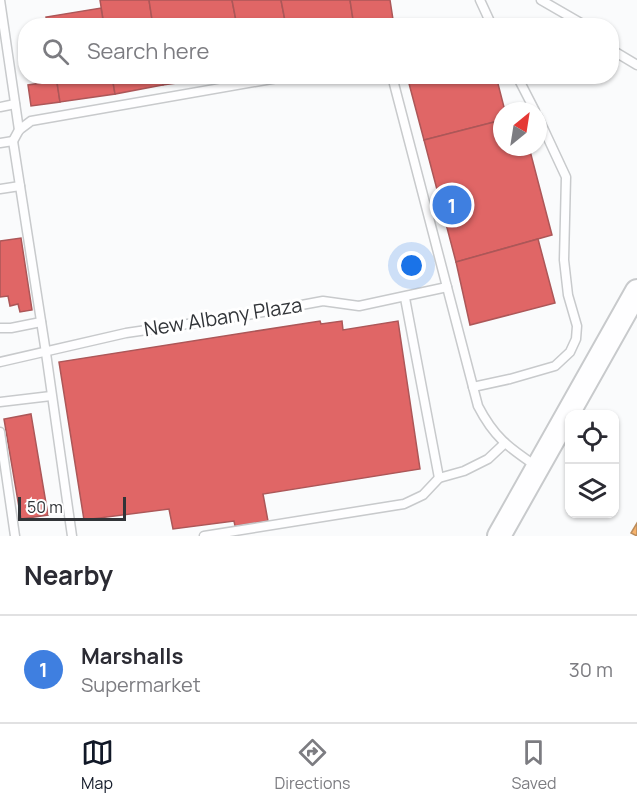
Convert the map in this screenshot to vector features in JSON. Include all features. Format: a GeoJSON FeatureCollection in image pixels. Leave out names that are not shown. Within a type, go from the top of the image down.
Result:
{"type":"FeatureCollection","features":[{"type":"Feature","properties":{"kind":"street"},"geometry":{"type":"LineString","coordinates":[[499,536],[637,291]]}},
{"type":"Feature","properties":{"kind":"lane"},"geometry":{"type":"LineString","coordinates":[[0,0],[19,130]]}},
{"type":"Feature","properties":{"kind":"lane"},"geometry":{"type":"LineString","coordinates":[[480,0],[488,18]]}},
{"type":"Feature","properties":{"kind":"lane"},"geometry":{"type":"LineString","coordinates":[[541,0],[572,18]]}},
{"type":"Feature","properties":{"kind":"lane"},"geometry":{"type":"LineString","coordinates":[[619,54],[637,64]]}},
{"type":"Feature","properties":{"kind":"lane"},"geometry":{"type":"LineString","coordinates":[[72,536],[42,322],[13,141],[19,130],[31,121],[243,84]]}},
{"type":"Feature","properties":{"kind":"lane"},"geometry":{"type":"LineString","coordinates":[[394,84],[478,406],[489,426],[505,443],[537,467]]}},
{"type":"Feature","properties":{"kind":"lane"},"geometry":{"type":"LineString","coordinates":[[522,84],[531,102]]}},
{"type":"Feature","properties":{"kind":"lane"},"geometry":{"type":"LineString","coordinates":[[0,106],[15,104]]}},
{"type":"Feature","properties":{"kind":"lane"},"geometry":{"type":"LineString","coordinates":[[473,387],[555,366],[570,352],[576,339],[578,326],[568,295],[564,260],[566,177],[547,136]]}},
{"type":"Feature","properties":{"kind":"lane"},"geometry":{"type":"LineString","coordinates":[[0,143],[13,141]]}},
{"type":"Feature","properties":{"kind":"lane"},"geometry":{"type":"LineString","coordinates":[[0,189],[21,186]]}},
{"type":"Feature","properties":{"kind":"lane","name":"New Albany Plaza"},"geometry":{"type":"LineString","coordinates":[[0,362],[126,333],[322,301],[359,306],[405,298],[447,287]]}},
{"type":"Feature","properties":{"kind":"lane"},"geometry":{"type":"LineString","coordinates":[[405,298],[439,478]]}},
{"type":"Feature","properties":{"kind":"lane"},"geometry":{"type":"LineString","coordinates":[[0,328],[42,322]]}},
{"type":"Feature","properties":{"kind":"lane"},"geometry":{"type":"LineString","coordinates":[[0,402],[51,396]]}},
{"type":"Feature","properties":{"kind":"lane"},"geometry":{"type":"LineString","coordinates":[[0,432],[15,536]]}},
{"type":"Feature","properties":{"kind":"lane"},"geometry":{"type":"LineString","coordinates":[[204,536],[404,504],[423,495],[439,478],[480,464],[493,456],[505,443]]}},
{"type":"Feature","properties":{"kind":"lane"},"geometry":{"type":"LineString","coordinates":[[0,516],[11,514]]}},
{"type":"Feature","properties":{"kind":"building: Shops"},"geometry":{"type":"Polygon","coordinates":[[[100,0],[149,0],[152,18],[103,18],[100,0]]]}},
{"type":"Feature","properties":{"kind":"building: Shops"},"geometry":{"type":"Polygon","coordinates":[[[149,0],[232,0],[235,18],[152,18],[149,0]]]}},
{"type":"Feature","properties":{"kind":"building: Shops"},"geometry":{"type":"Polygon","coordinates":[[[232,0],[281,0],[284,18],[235,18],[232,0]]]}},
{"type":"Feature","properties":{"kind":"building: Shops"},"geometry":{"type":"Polygon","coordinates":[[[281,0],[350,0],[353,18],[284,18],[281,0]]]}},
{"type":"Feature","properties":{"kind":"building: Shops"},"geometry":{"type":"Polygon","coordinates":[[[350,0],[390,0],[393,18],[353,18],[350,0]]]}},
{"type":"Feature","properties":{"kind":"building: Shops"},"geometry":{"type":"Polygon","coordinates":[[[101,8],[103,18],[46,18],[101,8]]]}},
{"type":"Feature","properties":{"kind":"building: Shops"},"geometry":{"type":"Polygon","coordinates":[[[57,84],[60,102],[31,106],[28,85],[57,84]]]}},
{"type":"Feature","properties":{"kind":"building: Shops"},"geometry":{"type":"Polygon","coordinates":[[[57,84],[113,84],[115,94],[60,102],[57,84]]]}},
{"type":"Feature","properties":{"kind":"building: Shops"},"geometry":{"type":"Polygon","coordinates":[[[113,84],[163,85],[115,94],[113,84]]]}},
{"type":"Feature","properties":{"kind":"building: Shops"},"geometry":{"type":"Polygon","coordinates":[[[409,84],[498,84],[503,102],[493,102],[493,122],[424,140],[409,84]]]}},
{"type":"Feature","properties":{"kind":"building: Shops"},"geometry":{"type":"Polygon","coordinates":[[[493,122],[493,156],[531,156],[552,235],[456,262],[424,140],[493,122]]]}},
{"type":"Feature","properties":{"kind":"building: Shops"},"geometry":{"type":"Polygon","coordinates":[[[21,238],[32,310],[20,312],[18,304],[10,306],[8,296],[0,297],[0,241],[21,238]]]}},
{"type":"Feature","properties":{"kind":"building: Shops"},"geometry":{"type":"Polygon","coordinates":[[[538,239],[555,303],[470,325],[456,262],[538,239]]]}},
{"type":"Feature","properties":{"kind":"building: Shops"},"geometry":{"type":"Polygon","coordinates":[[[320,321],[321,324],[342,321],[343,330],[398,321],[420,469],[263,494],[268,521],[235,526],[234,521],[173,529],[169,509],[84,520],[59,362],[320,321]]]}},
{"type":"Feature","properties":{"kind":"building: Shops"},"geometry":{"type":"Polygon","coordinates":[[[31,414],[48,515],[21,519],[4,419],[31,414]]]}},
{"type":"Feature","properties":{"kind":"building: Health"},"geometry":{"type":"Polygon","coordinates":[[[637,523],[637,536],[631,533],[637,523]]]}},
{"type":"Feature","properties":{"kind":"place","name":"Marshalls"},"geometry":{"type":"Point","coordinates":[452,205]}}]}
